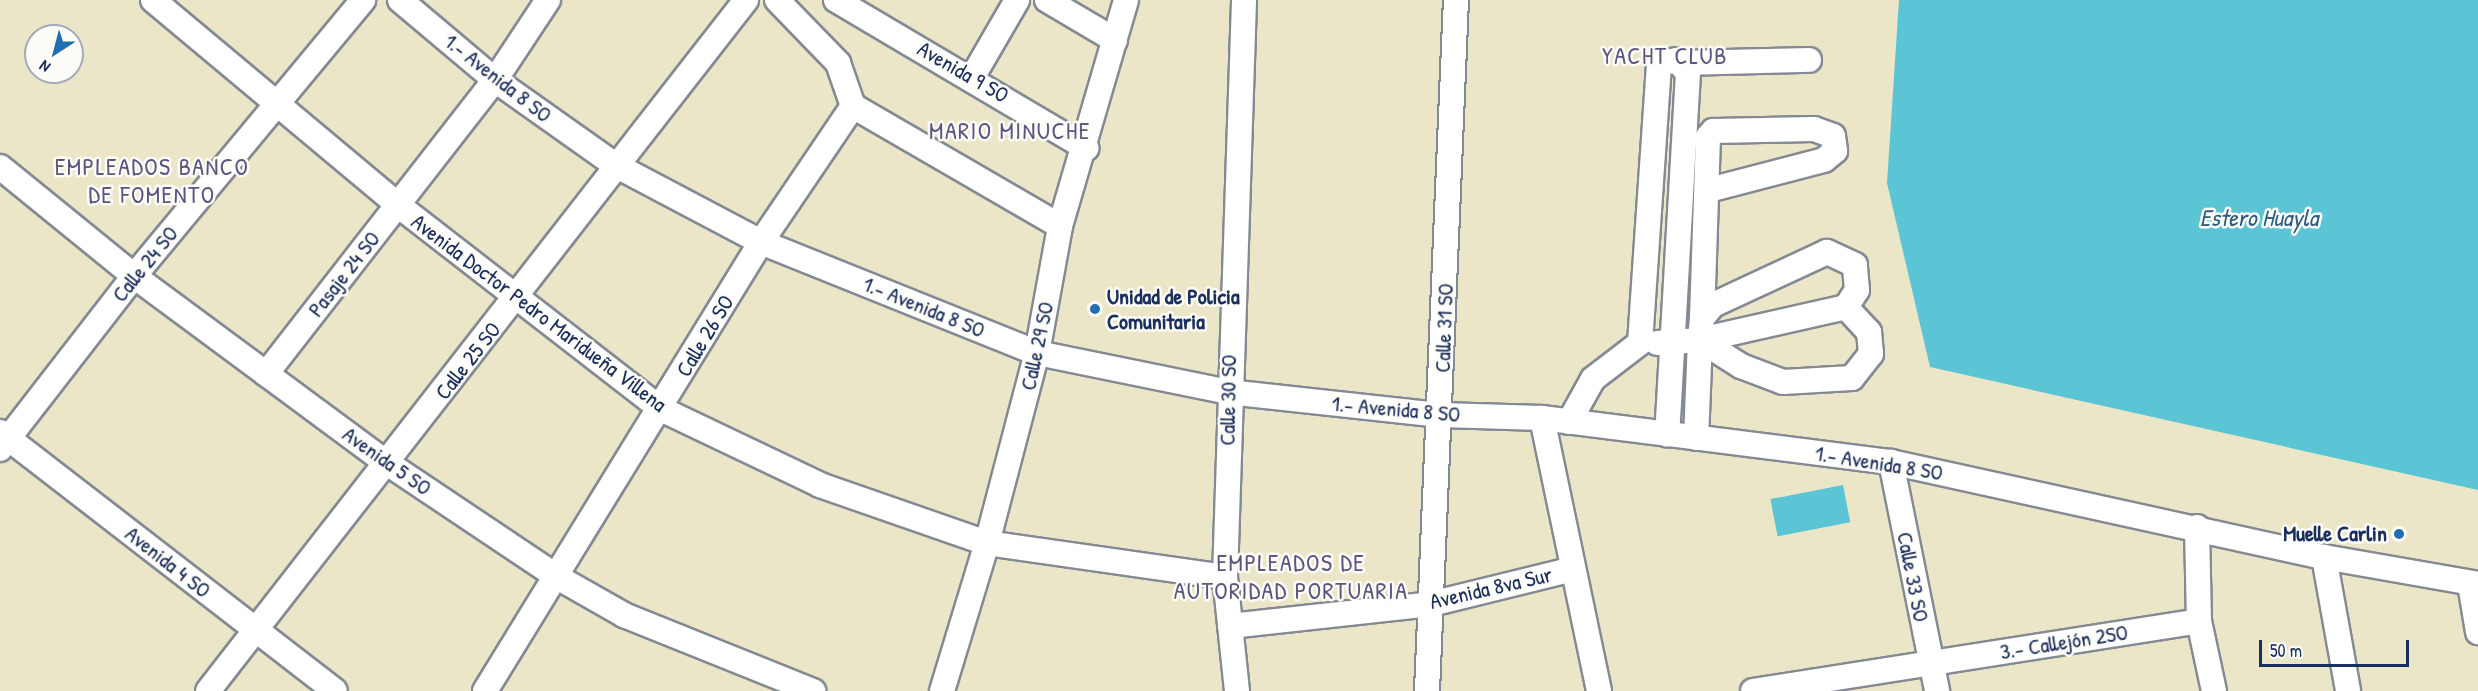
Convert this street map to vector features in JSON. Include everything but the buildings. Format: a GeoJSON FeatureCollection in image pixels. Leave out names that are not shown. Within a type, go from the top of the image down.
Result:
{"type":"FeatureCollection","features":[{"type":"Feature","properties":{"kind":"street","name":"Avenida Doctor Pedro Maridueña Villena"},"geometry":{"type":"LineString","coordinates":[[153,0],[398,205],[661,409],[820,485],[987,543],[1225,577]]}},
{"type":"Feature","properties":{"kind":"street","name":"Calle 24 SO"},"geometry":{"type":"LineString","coordinates":[[3,440],[134,276],[363,0]]}},
{"type":"Feature","properties":{"kind":"street","name":"1.- Avenida 8 SO"},"geometry":{"type":"LineString","coordinates":[[400,0],[495,80],[615,165],[761,242],[1037,353],[1228,392],[1441,415],[1542,418],[1891,462],[2197,527],[2324,557],[2474,584]]}},
{"type":"Feature","properties":{"kind":"street","name":"Pasaje 24 SO"},"geometry":{"type":"LineString","coordinates":[[266,374],[495,80],[548,0]]}},
{"type":"Feature","properties":{"kind":"street","name":"Calle 25 SO"},"geometry":{"type":"LineString","coordinates":[[208,691],[517,298],[615,165],[746,0]]}},
{"type":"Feature","properties":{"kind":"street"},"geometry":{"type":"LineString","coordinates":[[777,0],[838,63],[853,106],[1060,226]]}},
{"type":"Feature","properties":{"kind":"street","name":"Avenida 9 SO"},"geometry":{"type":"LineString","coordinates":[[836,0],[973,76],[1086,148]]}},
{"type":"Feature","properties":{"kind":"street"},"geometry":{"type":"LineString","coordinates":[[973,76],[1017,0]]}},
{"type":"Feature","properties":{"kind":"street"},"geometry":{"type":"LineString","coordinates":[[1047,0],[1115,40]]}},
{"type":"Feature","properties":{"kind":"street","name":"Calle 29 SO"},"geometry":{"type":"LineString","coordinates":[[942,691],[987,543],[1037,353],[1060,226],[1086,148],[1126,0]]}},
{"type":"Feature","properties":{"kind":"street","name":"Calle 30 SO"},"geometry":{"type":"LineString","coordinates":[[1237,691],[1225,577],[1228,392],[1244,0]]}},
{"type":"Feature","properties":{"kind":"street","name":"Calle 31 SO"},"geometry":{"type":"LineString","coordinates":[[1427,691],[1441,415],[1456,0]]}},
{"type":"Feature","properties":{"kind":"street"},"geometry":{"type":"LineString","coordinates":[[1640,343],[1659,64],[1668,59],[1683,63],[1809,60]]}},
{"type":"Feature","properties":{"kind":"street"},"geometry":{"type":"LineString","coordinates":[[1667,434],[1688,73],[1683,63]]}},
{"type":"Feature","properties":{"kind":"street","name":"Calle 26 SO"},"geometry":{"type":"LineString","coordinates":[[484,691],[558,578],[761,242],[853,106]]}},
{"type":"Feature","properties":{"kind":"street"},"geometry":{"type":"LineString","coordinates":[[1696,438],[1709,190],[1706,149],[1713,131],[1814,129],[1833,136],[1835,151],[1824,160],[1709,190]]}},
{"type":"Feature","properties":{"kind":"street","name":"Avenida 5 SO"},"geometry":{"type":"LineString","coordinates":[[0,167],[134,276],[266,374],[387,463],[558,578],[624,615],[813,691]]}},
{"type":"Feature","properties":{"kind":"street"},"geometry":{"type":"LineString","coordinates":[[1569,422],[1593,379],[1640,343],[1673,342],[1701,329],[1846,306],[1857,290],[1855,265],[1827,252],[1727,295],[1701,329]]}},
{"type":"Feature","properties":{"kind":"street"},"geometry":{"type":"LineString","coordinates":[[1701,329],[1741,366],[1783,382],[1852,378],[1871,354],[1869,332],[1846,306]]}},
{"type":"Feature","properties":{"kind":"street"},"geometry":{"type":"LineString","coordinates":[[1542,418],[1599,691]]}},
{"type":"Feature","properties":{"kind":"street","name":"Avenida 4 SO"},"geometry":{"type":"LineString","coordinates":[[3,440],[335,691]]}},
{"type":"Feature","properties":{"kind":"street","name":"Calle 33 SO"},"geometry":{"type":"LineString","coordinates":[[1891,462],[1929,663],[1937,691]]}},
{"type":"Feature","properties":{"kind":"street"},"geometry":{"type":"LineString","coordinates":[[2197,527],[2199,621],[2214,691]]}},
{"type":"Feature","properties":{"kind":"street"},"geometry":{"type":"LineString","coordinates":[[2324,557],[2348,691]]}},
{"type":"Feature","properties":{"kind":"street","name":"Avenida 8va Sur"},"geometry":{"type":"LineString","coordinates":[[1230,626],[1431,604],[1573,569]]}},
{"type":"Feature","properties":{"kind":"street"},"geometry":{"type":"LineString","coordinates":[[2474,584],[2478,632]]}},
{"type":"Feature","properties":{"kind":"street","name":"3.- Callejón 2SO"},"geometry":{"type":"LineString","coordinates":[[1929,663],[2199,621]]}},
{"type":"Feature","properties":{"kind":"street"},"geometry":{"type":"LineString","coordinates":[[1753,691],[1929,663]]}},
{"type":"Feature","properties":{"kind":"water","name":"Estero Huayla"},"geometry":{"type":"Polygon","coordinates":[[[1899,0],[2478,0],[2478,490],[1930,367],[1887,183],[1899,0]]]}},
{"type":"Feature","properties":{"kind":"water"},"geometry":{"type":"Polygon","coordinates":[[[1843,485],[1850,522],[1778,536],[1770,499],[1843,485]]]}},
{"type":"Feature","properties":{"kind":"place","name":"Unidad de Policia Comunitaria"},"geometry":{"type":"Point","coordinates":[1095,309]}},
{"type":"Feature","properties":{"kind":"place","name":"Muelle Carlin"},"geometry":{"type":"Point","coordinates":[2399,534]}},
{"type":"Feature","properties":{"kind":"district","name":"YACHT CLUB"},"geometry":{"type":"Point","coordinates":[1665,56]}},
{"type":"Feature","properties":{"kind":"district","name":"MARIO MINUCHE"},"geometry":{"type":"Point","coordinates":[1010,131]}},
{"type":"Feature","properties":{"kind":"district","name":"EMPLEADOS BANCO DE FOMENTO"},"geometry":{"type":"Point","coordinates":[152,181]}},
{"type":"Feature","properties":{"kind":"district","name":"EMPLEADOS DE AUTORIDAD PORTUARIA"},"geometry":{"type":"Point","coordinates":[1291,577]}}]}
